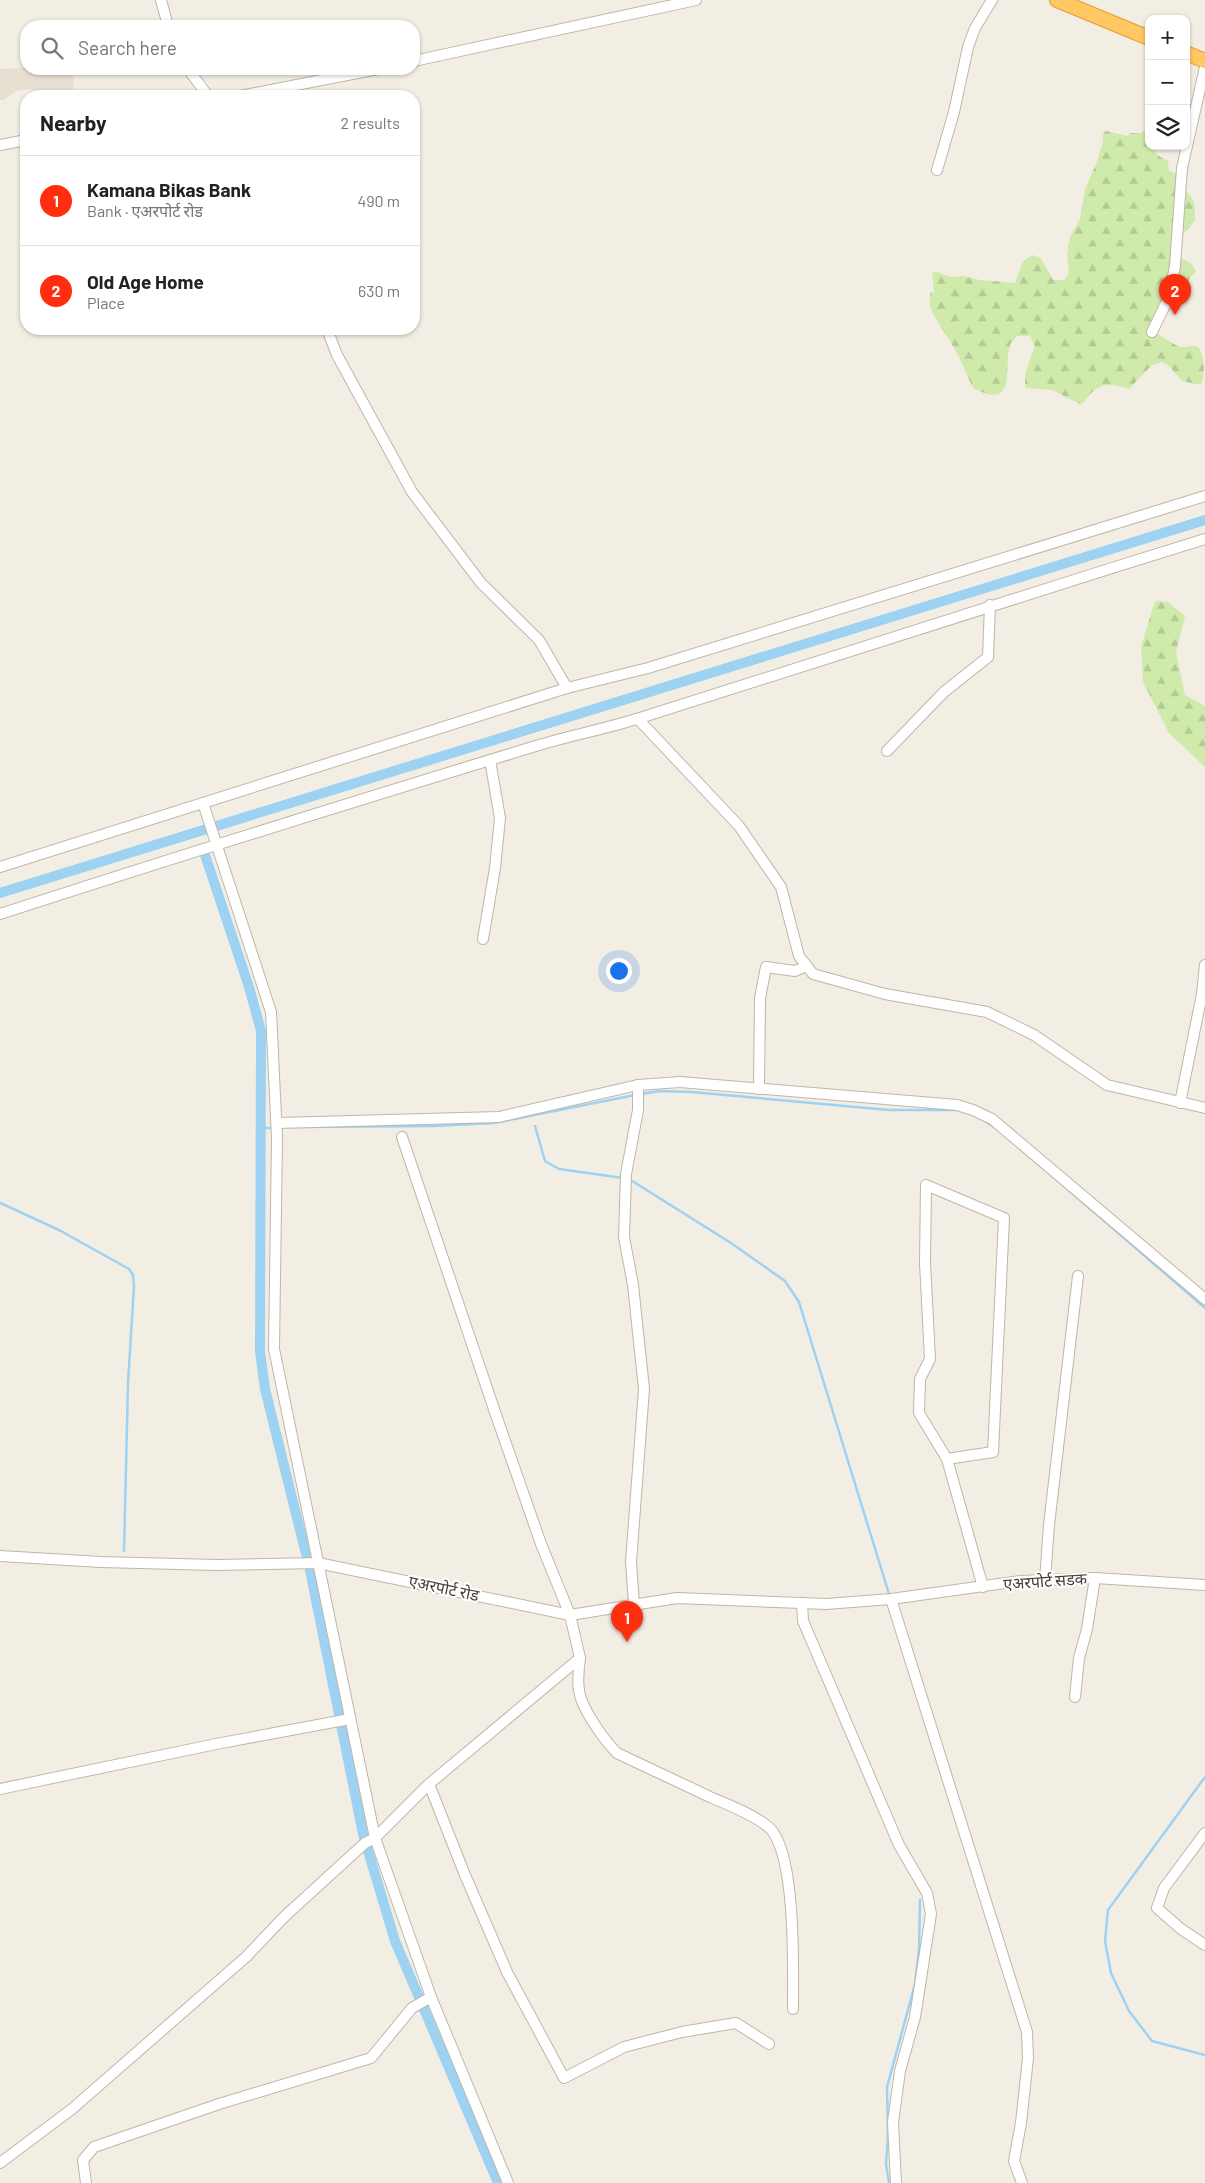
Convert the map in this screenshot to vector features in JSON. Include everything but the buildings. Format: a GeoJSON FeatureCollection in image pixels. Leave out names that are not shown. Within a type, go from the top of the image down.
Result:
{"type":"FeatureCollection","features":[{"type":"Feature","properties":{"kind":"highway"},"geometry":{"type":"LineString","coordinates":[[1057,0],[1145,36]]}},
{"type":"Feature","properties":{"kind":"highway"},"geometry":{"type":"LineString","coordinates":[[1190,55],[1205,61]]}},
{"type":"Feature","properties":{"kind":"street"},"geometry":{"type":"LineString","coordinates":[[161,0],[166,20]]}},
{"type":"Feature","properties":{"kind":"street"},"geometry":{"type":"LineString","coordinates":[[420,60],[696,0]]}},
{"type":"Feature","properties":{"kind":"street"},"geometry":{"type":"LineString","coordinates":[[938,170],[954,112],[968,47],[975,28],[992,0]]}},
{"type":"Feature","properties":{"kind":"street"},"geometry":{"type":"LineString","coordinates":[[1152,332],[1169,297],[1175,266],[1182,168],[1205,66]]}},
{"type":"Feature","properties":{"kind":"street"},"geometry":{"type":"LineString","coordinates":[[192,75],[204,90]]}},
{"type":"Feature","properties":{"kind":"street"},"geometry":{"type":"LineString","coordinates":[[271,90],[347,75]]}},
{"type":"Feature","properties":{"kind":"street"},"geometry":{"type":"LineString","coordinates":[[0,145],[20,141]]}},
{"type":"Feature","properties":{"kind":"street"},"geometry":{"type":"LineString","coordinates":[[329,335],[412,492],[481,583],[539,640],[567,688]]}},
{"type":"Feature","properties":{"kind":"street"},"geometry":{"type":"LineString","coordinates":[[0,866],[204,807],[263,782],[567,688],[648,668],[1205,496]]}},
{"type":"Feature","properties":{"kind":"street"},"geometry":{"type":"LineString","coordinates":[[0,914],[215,844],[571,735],[638,719],[990,605],[1205,539]]}},
{"type":"Feature","properties":{"kind":"street"},"geometry":{"type":"LineString","coordinates":[[886,751],[944,692],[988,657],[990,605]]}},
{"type":"Feature","properties":{"kind":"street"},"geometry":{"type":"LineString","coordinates":[[638,719],[739,826],[771,872],[781,887],[798,956],[813,974],[885,994],[987,1012],[1034,1035],[1107,1085],[1205,1108]]}},
{"type":"Feature","properties":{"kind":"street"},"geometry":{"type":"LineString","coordinates":[[483,938],[495,868],[500,818],[490,760]]}},
{"type":"Feature","properties":{"kind":"street"},"geometry":{"type":"LineString","coordinates":[[204,807],[271,1012],[277,1124],[274,1349],[318,1563],[344,1720],[370,1841],[429,1998],[508,2183]]}},
{"type":"Feature","properties":{"kind":"street"},"geometry":{"type":"LineString","coordinates":[[1180,1103],[1202,994],[1205,965]]}},
{"type":"Feature","properties":{"kind":"street"},"geometry":{"type":"LineString","coordinates":[[759,1088],[760,998],[766,967],[796,971],[807,966]]}},
{"type":"Feature","properties":{"kind":"street"},"geometry":{"type":"LineString","coordinates":[[277,1124],[499,1117],[638,1085],[680,1082],[957,1105],[992,1119],[1205,1299]]}},
{"type":"Feature","properties":{"kind":"street"},"geometry":{"type":"LineString","coordinates":[[634,1604],[632,1562],[644,1389],[633,1285],[624,1237],[626,1174],[638,1110],[638,1085]]}},
{"type":"Feature","properties":{"kind":"street"},"geometry":{"type":"LineString","coordinates":[[402,1137],[541,1544],[570,1615],[580,1658],[578,1690],[583,1705],[609,1745],[617,1753],[752,1816],[773,1831],[780,1848],[788,1882],[794,1945],[793,2009]]}},
{"type":"Feature","properties":{"kind":"street"},"geometry":{"type":"LineString","coordinates":[[947,1459],[993,1452],[1004,1218],[926,1184],[925,1263],[930,1359],[920,1379],[919,1413],[947,1459],[983,1587]]}},
{"type":"Feature","properties":{"kind":"street"},"geometry":{"type":"LineString","coordinates":[[1045,1580],[1049,1525],[1078,1276]]}},
{"type":"Feature","properties":{"kind":"street","name":"एअरपोर्ट रोड"},"geometry":{"type":"LineString","coordinates":[[0,1556],[101,1562],[217,1565],[318,1563],[570,1615],[677,1598],[826,1604],[888,1599]]}},
{"type":"Feature","properties":{"kind":"street"},"geometry":{"type":"LineString","coordinates":[[1075,1697],[1079,1658],[1087,1629],[1095,1578]]}},
{"type":"Feature","properties":{"kind":"street","name":"एअरपोर्ट सडक"},"geometry":{"type":"LineString","coordinates":[[888,1599],[1020,1581],[1095,1578],[1205,1585]]}},
{"type":"Feature","properties":{"kind":"street"},"geometry":{"type":"LineString","coordinates":[[888,1599],[1027,2032],[1028,2058],[1021,2123],[1014,2161],[1022,2183]]}},
{"type":"Feature","properties":{"kind":"street"},"geometry":{"type":"LineString","coordinates":[[802,1603],[803,1621],[899,1845],[927,1893],[931,1914],[915,2018],[900,2071],[893,2122],[896,2183]]}},
{"type":"Feature","properties":{"kind":"street"},"geometry":{"type":"LineString","coordinates":[[0,2163],[72,2109],[246,1957],[284,1916],[370,1841],[429,1784],[580,1658]]}},
{"type":"Feature","properties":{"kind":"street"},"geometry":{"type":"LineString","coordinates":[[0,1789],[216,1744],[344,1720]]}},
{"type":"Feature","properties":{"kind":"street"},"geometry":{"type":"LineString","coordinates":[[429,1784],[465,1875],[508,1972],[564,2078],[624,2047],[682,2032],[736,2023],[769,2044]]}},
{"type":"Feature","properties":{"kind":"street"},"geometry":{"type":"LineString","coordinates":[[1205,1833],[1164,1888],[1157,1908],[1181,1929],[1205,1945]]}},
{"type":"Feature","properties":{"kind":"street"},"geometry":{"type":"LineString","coordinates":[[86,2183],[83,2160],[94,2147],[219,2104],[372,2058],[412,2008],[429,1998]]}},
{"type":"Feature","properties":{"kind":"shaded area"},"geometry":{"type":"Polygon","coordinates":[[[20,68],[20,75],[74,75],[73,90],[20,90],[4,100],[0,100],[0,69],[20,68]]]}},
{"type":"Feature","properties":{"kind":"green space"},"geometry":{"type":"Polygon","coordinates":[[[1145,130],[1145,150],[1154,150],[1157,155],[1168,161],[1169,171],[1183,177],[1182,187],[1190,194],[1194,205],[1195,220],[1182,236],[1179,251],[1181,258],[1192,264],[1196,272],[1190,277],[1185,291],[1162,312],[1163,315],[1168,312],[1156,333],[1180,347],[1193,346],[1199,348],[1204,366],[1201,385],[1182,381],[1169,366],[1162,362],[1151,366],[1129,389],[1115,385],[1103,386],[1093,391],[1080,404],[1052,390],[1026,388],[1026,373],[1035,346],[1030,336],[1017,336],[1010,345],[1006,384],[1003,391],[997,394],[987,394],[973,388],[956,351],[933,314],[930,305],[930,292],[934,292],[932,273],[936,272],[951,277],[963,276],[980,280],[1015,283],[1023,261],[1033,255],[1041,258],[1053,280],[1064,280],[1069,274],[1067,254],[1070,237],[1080,219],[1085,189],[1097,162],[1103,134],[1106,131],[1128,136],[1130,133],[1140,133],[1145,130]]]}},
{"type":"Feature","properties":{"kind":"green space"},"geometry":{"type":"Polygon","coordinates":[[[1155,601],[1168,602],[1185,616],[1176,652],[1185,695],[1205,706],[1205,767],[1169,733],[1143,682],[1141,647],[1155,601]]]}},
{"type":"Feature","properties":{"kind":"waterway"},"geometry":{"type":"LineString","coordinates":[[0,893],[1205,520]]}},
{"type":"Feature","properties":{"kind":"waterway"},"geometry":{"type":"LineString","coordinates":[[204,852],[249,987],[261,1031],[260,1352],[265,1389],[306,1554]]}},
{"type":"Feature","properties":{"kind":"waterway"},"geometry":{"type":"LineString","coordinates":[[641,1094],[659,1091],[692,1092],[889,1110],[959,1110]]}},
{"type":"Feature","properties":{"kind":"waterway"},"geometry":{"type":"LineString","coordinates":[[301,1127],[433,1126],[494,1123],[635,1095]]}},
{"type":"Feature","properties":{"kind":"waterway"},"geometry":{"type":"LineString","coordinates":[[985,1121],[997,1129]]}},
{"type":"Feature","properties":{"kind":"waterway"},"geometry":{"type":"LineString","coordinates":[[535,1126],[545,1161],[559,1169],[623,1178]]}},
{"type":"Feature","properties":{"kind":"waterway"},"geometry":{"type":"LineString","coordinates":[[262,1128],[273,1128]]}},
{"type":"Feature","properties":{"kind":"waterway"},"geometry":{"type":"LineString","coordinates":[[629,1179],[731,1243],[785,1281],[799,1302],[889,1594]]}},
{"type":"Feature","properties":{"kind":"waterway"},"geometry":{"type":"LineString","coordinates":[[1064,1186],[1205,1308]]}},
{"type":"Feature","properties":{"kind":"waterway"},"geometry":{"type":"LineString","coordinates":[[0,1203],[59,1230],[129,1269],[133,1275],[124,1551]]}},
{"type":"Feature","properties":{"kind":"waterway"},"geometry":{"type":"LineString","coordinates":[[310,1570],[363,1834],[395,1941],[498,2183]]}},
{"type":"Feature","properties":{"kind":"waterway"},"geometry":{"type":"LineString","coordinates":[[1205,1777],[1108,1910],[1105,1941],[1111,1973],[1129,2011],[1152,2041],[1205,2055]]}},
{"type":"Feature","properties":{"kind":"waterway"},"geometry":{"type":"LineString","coordinates":[[889,2183],[886,2164],[888,2134],[887,2087],[915,1984],[919,1950],[920,1900]]}},
{"type":"Feature","properties":{"kind":"place","name":"Old Age Home"},"geometry":{"type":"Point","coordinates":[1175,315]}},
{"type":"Feature","properties":{"kind":"place","name":"Kamana Bikas Bank"},"geometry":{"type":"Point","coordinates":[627,1642]}}]}
